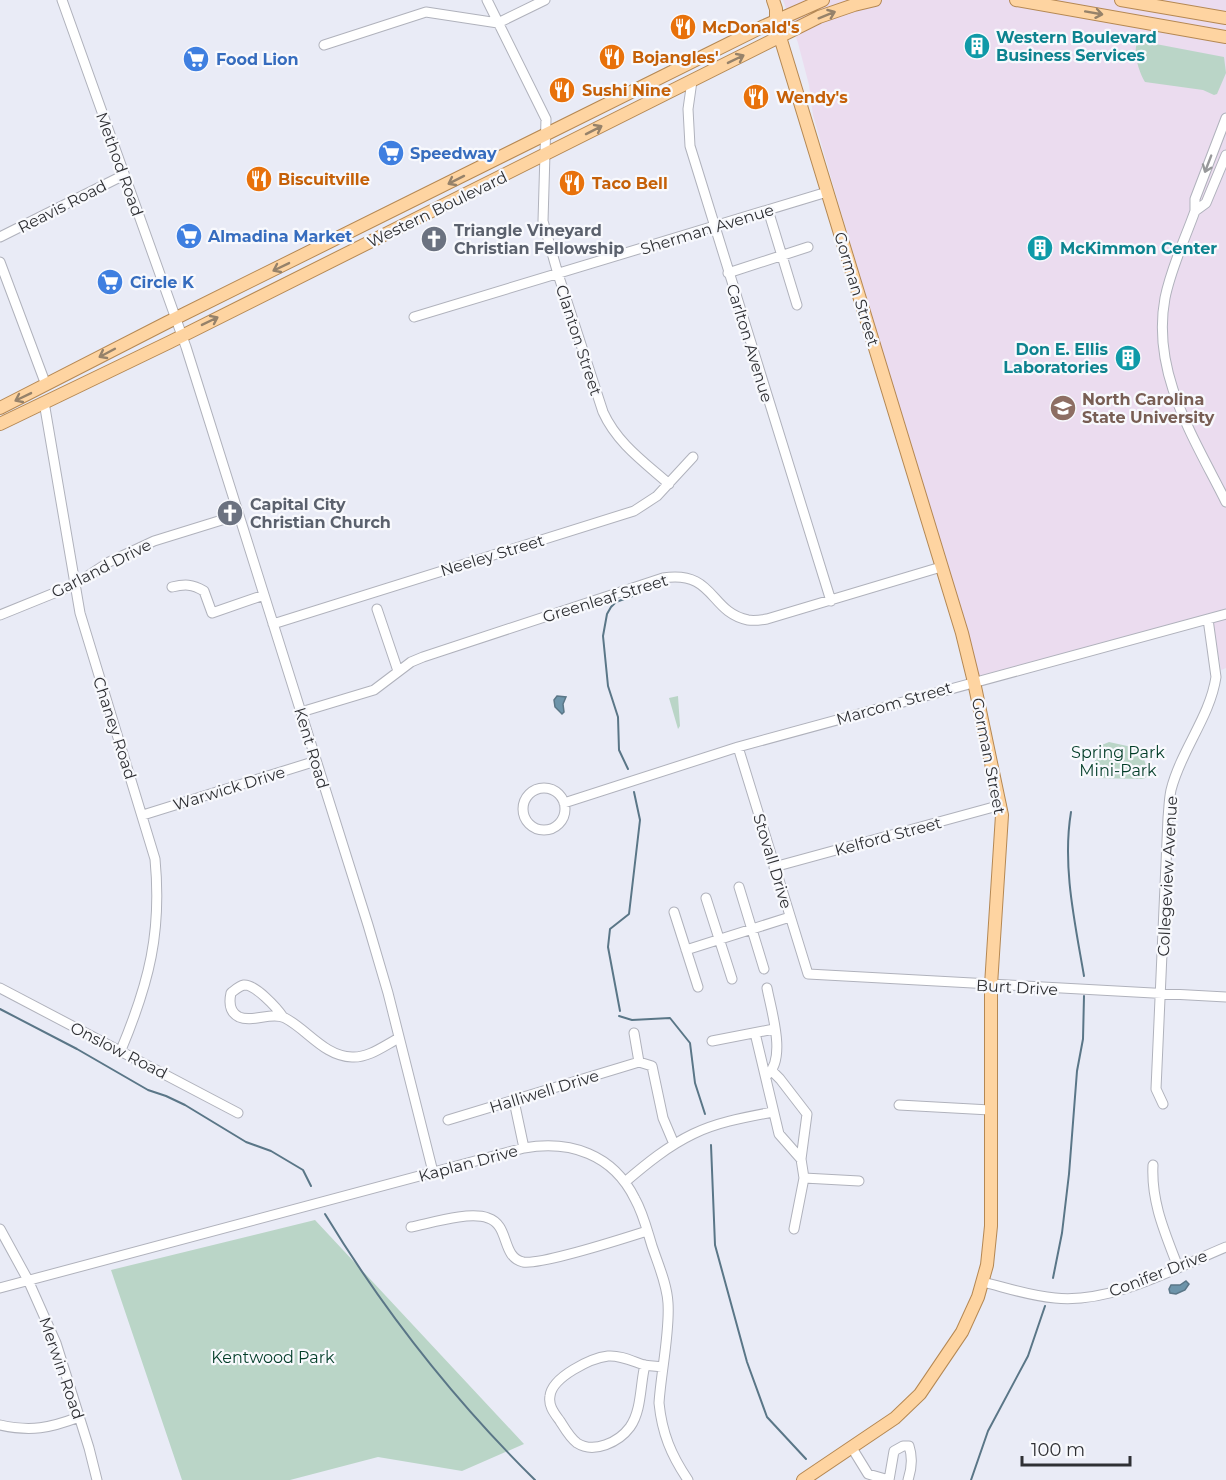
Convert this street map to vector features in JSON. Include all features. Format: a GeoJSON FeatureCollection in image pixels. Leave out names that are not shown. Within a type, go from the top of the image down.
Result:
{"type":"FeatureCollection","features":[{"type":"Feature","properties":{"kind":"main road","name":"Gorman Street"},"geometry":{"type":"LineString","coordinates":[[765,0],[769,12],[776,21]]}},
{"type":"Feature","properties":{"kind":"main road","name":"Gorman Street"},"geometry":{"type":"LineString","coordinates":[[773,0],[780,37],[974,682],[1001,805],[1002,841],[991,985],[990,1237],[983,1282],[972,1314],[962,1332],[920,1394],[895,1418],[803,1480]]}},
{"type":"Feature","properties":{"kind":"main road","name":"Western Boulevard"},"geometry":{"type":"LineString","coordinates":[[0,424],[178,327],[546,135],[823,0]]}},
{"type":"Feature","properties":{"kind":"main road","name":"Western Boulevard"},"geometry":{"type":"LineString","coordinates":[[0,408],[545,155],[831,12],[875,0]]}},
{"type":"Feature","properties":{"kind":"main road"},"geometry":{"type":"LineString","coordinates":[[1016,0],[1226,37]]}},
{"type":"Feature","properties":{"kind":"main road"},"geometry":{"type":"LineString","coordinates":[[1121,0],[1226,18]]}},
{"type":"Feature","properties":{"kind":"street","name":"Clanton Street"},"geometry":{"type":"LineString","coordinates":[[487,0],[545,117],[543,221],[599,400],[610,428],[620,441],[669,484]]}},
{"type":"Feature","properties":{"kind":"street"},"geometry":{"type":"LineString","coordinates":[[324,45],[426,12],[499,23],[545,0]]}},
{"type":"Feature","properties":{"kind":"street","name":"Method Road"},"geometry":{"type":"LineString","coordinates":[[65,1],[178,327]]}},
{"type":"Feature","properties":{"kind":"street","name":"Carlton Avenue"},"geometry":{"type":"LineString","coordinates":[[692,81],[688,109],[690,146],[831,601]]}},
{"type":"Feature","properties":{"kind":"street"},"geometry":{"type":"LineString","coordinates":[[1226,118],[1195,199],[1195,210],[1165,298],[1163,343],[1167,372],[1178,405],[1226,502]]}},
{"type":"Feature","properties":{"kind":"street"},"geometry":{"type":"LineString","coordinates":[[1195,210],[1206,203],[1226,154]]}},
{"type":"Feature","properties":{"kind":"street","name":"Reavis Road"},"geometry":{"type":"LineString","coordinates":[[0,237],[124,175]]}},
{"type":"Feature","properties":{"kind":"street","name":"Sherman Avenue"},"geometry":{"type":"LineString","coordinates":[[414,317],[827,192]]}},
{"type":"Feature","properties":{"kind":"street"},"geometry":{"type":"LineString","coordinates":[[768,210],[797,305]]}},
{"type":"Feature","properties":{"kind":"street"},"geometry":{"type":"LineString","coordinates":[[728,273],[808,247]]}},
{"type":"Feature","properties":{"kind":"street"},"geometry":{"type":"LineString","coordinates":[[0,262],[46,385]]}},
{"type":"Feature","properties":{"kind":"street","name":"Kent Road"},"geometry":{"type":"LineString","coordinates":[[178,327],[368,925],[433,1172]]}},
{"type":"Feature","properties":{"kind":"street","name":"Chaney Road"},"geometry":{"type":"LineString","coordinates":[[44,402],[74,585],[94,662],[155,859],[158,922],[148,978],[121,1050]]}},
{"type":"Feature","properties":{"kind":"street","name":"Neeley Street"},"geometry":{"type":"LineString","coordinates":[[273,624],[628,513],[652,500],[693,457]]}},
{"type":"Feature","properties":{"kind":"street","name":"Garland Drive"},"geometry":{"type":"LineString","coordinates":[[0,615],[74,585],[109,562],[154,541],[238,514]]}},
{"type":"Feature","properties":{"kind":"street","name":"Greenleaf Street"},"geometry":{"type":"LineString","coordinates":[[301,712],[374,690],[411,662],[423,657],[678,575],[692,578],[733,614],[750,621],[767,620],[941,567]]}},
{"type":"Feature","properties":{"kind":"street"},"geometry":{"type":"LineString","coordinates":[[172,588],[184,584],[195,585],[204,591],[212,613],[264,595]]}},
{"type":"Feature","properties":{"kind":"street"},"geometry":{"type":"LineString","coordinates":[[377,609],[398,671]]}},
{"type":"Feature","properties":{"kind":"street","name":"Marcom Street"},"geometry":{"type":"LineString","coordinates":[[564,803],[738,747],[1226,614]]}},
{"type":"Feature","properties":{"kind":"street","name":"Collegeview Avenue"},"geometry":{"type":"LineString","coordinates":[[1163,1104],[1156,1089],[1168,818],[1172,789],[1209,704],[1216,677],[1208,619]]}},
{"type":"Feature","properties":{"kind":"street","name":"Stovall Drive"},"geometry":{"type":"LineString","coordinates":[[738,747],[808,974]]}},
{"type":"Feature","properties":{"kind":"street","name":"Warwick Drive"},"geometry":{"type":"LineString","coordinates":[[143,815],[316,761]]}},
{"type":"Feature","properties":{"kind":"street"},"geometry":{"type":"LineString","coordinates":[[546,788],[555,792],[564,803],[564,817],[559,825],[552,829],[545,830],[532,826],[524,813],[526,799],[538,789],[546,788]]}},
{"type":"Feature","properties":{"kind":"street","name":"Kelford Street"},"geometry":{"type":"LineString","coordinates":[[774,867],[1001,805]]}},
{"type":"Feature","properties":{"kind":"street"},"geometry":{"type":"LineString","coordinates":[[739,887],[764,969]]}},
{"type":"Feature","properties":{"kind":"street"},"geometry":{"type":"LineString","coordinates":[[706,897],[732,979]]}},
{"type":"Feature","properties":{"kind":"street"},"geometry":{"type":"LineString","coordinates":[[674,912],[698,987]]}},
{"type":"Feature","properties":{"kind":"street"},"geometry":{"type":"LineString","coordinates":[[686,950],[790,917]]}},
{"type":"Feature","properties":{"kind":"street","name":"Burt Drive"},"geometry":{"type":"LineString","coordinates":[[808,974],[1226,997]]}},
{"type":"Feature","properties":{"kind":"street"},"geometry":{"type":"LineString","coordinates":[[283,1017],[247,1019],[237,1017],[231,1010],[231,993],[243,985],[248,985],[271,1003],[283,1017],[337,1055],[354,1057],[372,1053],[399,1038]]}},
{"type":"Feature","properties":{"kind":"street","name":"Onslow Road"},"geometry":{"type":"LineString","coordinates":[[0,988],[238,1113]]}},
{"type":"Feature","properties":{"kind":"street"},"geometry":{"type":"LineString","coordinates":[[767,988],[778,1052],[768,1074]]}},
{"type":"Feature","properties":{"kind":"street"},"geometry":{"type":"LineString","coordinates":[[712,1041],[774,1029]]}},
{"type":"Feature","properties":{"kind":"street"},"geometry":{"type":"LineString","coordinates":[[634,1033],[639,1062],[652,1066],[663,1118],[674,1144]]}},
{"type":"Feature","properties":{"kind":"street"},"geometry":{"type":"LineString","coordinates":[[755,1033],[768,1074],[773,1112],[779,1134],[801,1159]]}},
{"type":"Feature","properties":{"kind":"street","name":"Halliwell Drive"},"geometry":{"type":"LineString","coordinates":[[448,1120],[639,1062]]}},
{"type":"Feature","properties":{"kind":"street"},"geometry":{"type":"LineString","coordinates":[[768,1074],[780,1079],[807,1114],[801,1159],[804,1179],[794,1229]]}},
{"type":"Feature","properties":{"kind":"street"},"geometry":{"type":"LineString","coordinates":[[514,1101],[524,1148]]}},
{"type":"Feature","properties":{"kind":"street"},"geometry":{"type":"LineString","coordinates":[[899,1105],[990,1110]]}},
{"type":"Feature","properties":{"kind":"street"},"geometry":{"type":"LineString","coordinates":[[625,1182],[674,1144],[694,1132],[773,1112]]}},
{"type":"Feature","properties":{"kind":"street","name":"Kaplan Drive"},"geometry":{"type":"LineString","coordinates":[[0,1288],[524,1148],[554,1145],[577,1148],[601,1159],[625,1182],[635,1198],[647,1231],[668,1300],[659,1403],[662,1427],[670,1452],[688,1480]]}},
{"type":"Feature","properties":{"kind":"street"},"geometry":{"type":"LineString","coordinates":[[1153,1165],[1155,1204],[1178,1267]]}},
{"type":"Feature","properties":{"kind":"street"},"geometry":{"type":"LineString","coordinates":[[804,1179],[859,1181]]}},
{"type":"Feature","properties":{"kind":"street"},"geometry":{"type":"LineString","coordinates":[[411,1227],[460,1218],[480,1216],[489,1218],[502,1231],[511,1255],[521,1261],[529,1262],[549,1259],[647,1231]]}},
{"type":"Feature","properties":{"kind":"street","name":"Merwin Road"},"geometry":{"type":"LineString","coordinates":[[0,1229],[28,1280],[56,1343],[97,1480]]}},
{"type":"Feature","properties":{"kind":"street","name":"Conifer Drive"},"geometry":{"type":"LineString","coordinates":[[983,1282],[1048,1297],[1082,1298],[1120,1290],[1226,1247]]}},
{"type":"Feature","properties":{"kind":"street"},"geometry":{"type":"LineString","coordinates":[[645,1365],[637,1410],[629,1428],[603,1446],[594,1448],[576,1442],[551,1407],[550,1396],[557,1384],[579,1366],[608,1356],[662,1367]]}},
{"type":"Feature","properties":{"kind":"street"},"geometry":{"type":"LineString","coordinates":[[0,1425],[28,1430],[39,1429],[79,1417]]}},
{"type":"Feature","properties":{"kind":"street"},"geometry":{"type":"LineString","coordinates":[[852,1448],[868,1474],[889,1480],[894,1451],[903,1446],[909,1446],[912,1455],[912,1471],[908,1480]]}},
{"type":"Feature","properties":{"kind":"shaded area","name":"North Carolina State University"},"geometry":{"type":"Polygon","coordinates":[[[783,0],[1226,0],[1226,668],[1221,670],[1211,614],[980,678],[838,202],[813,115],[809,85],[798,43],[783,0]]]}},
{"type":"Feature","properties":{"kind":"green space"},"geometry":{"type":"Polygon","coordinates":[[[1140,41],[1224,57],[1226,73],[1217,94],[1145,82],[1136,57],[1137,43],[1140,41]]]}},
{"type":"Feature","properties":{"kind":"green space"},"geometry":{"type":"Polygon","coordinates":[[[678,696],[680,726],[678,729],[669,698],[678,696]]]}},
{"type":"Feature","properties":{"kind":"green space","name":"Spring Park Mini-Park"},"geometry":{"type":"Polygon","coordinates":[[[1109,742],[1141,749],[1149,776],[1143,779],[1093,778],[1090,772],[1102,745],[1109,742]]]}},
{"type":"Feature","properties":{"kind":"green space","name":"Kentwood Park"},"geometry":{"type":"Polygon","coordinates":[[[315,1220],[524,1444],[462,1471],[378,1457],[290,1480],[182,1480],[111,1270],[315,1220]]]}},
{"type":"Feature","properties":{"kind":"water"},"geometry":{"type":"Polygon","coordinates":[[[557,696],[566,697],[562,714],[555,707],[554,700],[557,696]]]}},
{"type":"Feature","properties":{"kind":"water"},"geometry":{"type":"Polygon","coordinates":[[[1186,1281],[1189,1284],[1185,1290],[1176,1294],[1170,1293],[1171,1285],[1180,1285],[1186,1281]]]}},
{"type":"Feature","properties":{"kind":"waterway"},"geometry":{"type":"LineString","coordinates":[[628,769],[619,750],[618,717],[608,686],[603,636],[607,614],[611,607],[616,602],[641,593]]}},
{"type":"Feature","properties":{"kind":"waterway"},"geometry":{"type":"LineString","coordinates":[[620,1011],[608,947],[610,929],[629,914],[640,820],[634,792]]}},
{"type":"Feature","properties":{"kind":"waterway"},"geometry":{"type":"LineString","coordinates":[[1071,812],[1069,874],[1084,976]]}},
{"type":"Feature","properties":{"kind":"waterway"},"geometry":{"type":"LineString","coordinates":[[1053,1278],[1062,1233],[1069,1174],[1077,1071],[1083,1039],[1084,996]]}},
{"type":"Feature","properties":{"kind":"waterway"},"geometry":{"type":"LineString","coordinates":[[0,1009],[77,1049],[148,1090],[185,1105],[246,1142],[271,1151],[303,1170],[311,1186]]}},
{"type":"Feature","properties":{"kind":"waterway"},"geometry":{"type":"LineString","coordinates":[[619,1016],[632,1020],[670,1018],[690,1043],[695,1083],[705,1114]]}},
{"type":"Feature","properties":{"kind":"waterway"},"geometry":{"type":"LineString","coordinates":[[711,1145],[715,1245],[747,1362],[767,1417],[806,1459]]}},
{"type":"Feature","properties":{"kind":"waterway"},"geometry":{"type":"LineString","coordinates":[[325,1214],[371,1285],[422,1353],[476,1418],[535,1480]]}},
{"type":"Feature","properties":{"kind":"waterway"},"geometry":{"type":"LineString","coordinates":[[971,1480],[988,1431],[1028,1356],[1045,1306]]}},
{"type":"Feature","properties":{"kind":"place","name":"McDonald's"},"geometry":{"type":"Point","coordinates":[683,27]}},
{"type":"Feature","properties":{"kind":"place","name":"Western Boulevard Business Services"},"geometry":{"type":"Point","coordinates":[977,46]}},
{"type":"Feature","properties":{"kind":"place","name":"Bojangles'"},"geometry":{"type":"Point","coordinates":[612,57]}},
{"type":"Feature","properties":{"kind":"place","name":"Food Lion"},"geometry":{"type":"Point","coordinates":[196,59]}},
{"type":"Feature","properties":{"kind":"place","name":"Sushi Nine"},"geometry":{"type":"Point","coordinates":[562,90]}},
{"type":"Feature","properties":{"kind":"place","name":"Wendy's"},"geometry":{"type":"Point","coordinates":[756,97]}},
{"type":"Feature","properties":{"kind":"place","name":"Speedway"},"geometry":{"type":"Point","coordinates":[391,153]}},
{"type":"Feature","properties":{"kind":"place","name":"Biscuitville"},"geometry":{"type":"Point","coordinates":[259,179]}},
{"type":"Feature","properties":{"kind":"place","name":"Taco Bell"},"geometry":{"type":"Point","coordinates":[572,183]}},
{"type":"Feature","properties":{"kind":"place","name":"Almadina Market"},"geometry":{"type":"Point","coordinates":[189,236]}},
{"type":"Feature","properties":{"kind":"place","name":"Triangle Vineyard Christian Fellowship"},"geometry":{"type":"Point","coordinates":[434,239]}},
{"type":"Feature","properties":{"kind":"place","name":"McKimmon Center"},"geometry":{"type":"Point","coordinates":[1040,248]}},
{"type":"Feature","properties":{"kind":"place","name":"Circle K"},"geometry":{"type":"Point","coordinates":[110,282]}},
{"type":"Feature","properties":{"kind":"place","name":"Don E. Ellis Laboratories"},"geometry":{"type":"Point","coordinates":[1128,358]}},
{"type":"Feature","properties":{"kind":"place","name":"North Carolina State University"},"geometry":{"type":"Point","coordinates":[1063,408]}},
{"type":"Feature","properties":{"kind":"place","name":"Capital City Christian Church"},"geometry":{"type":"Point","coordinates":[230,513]}}]}
